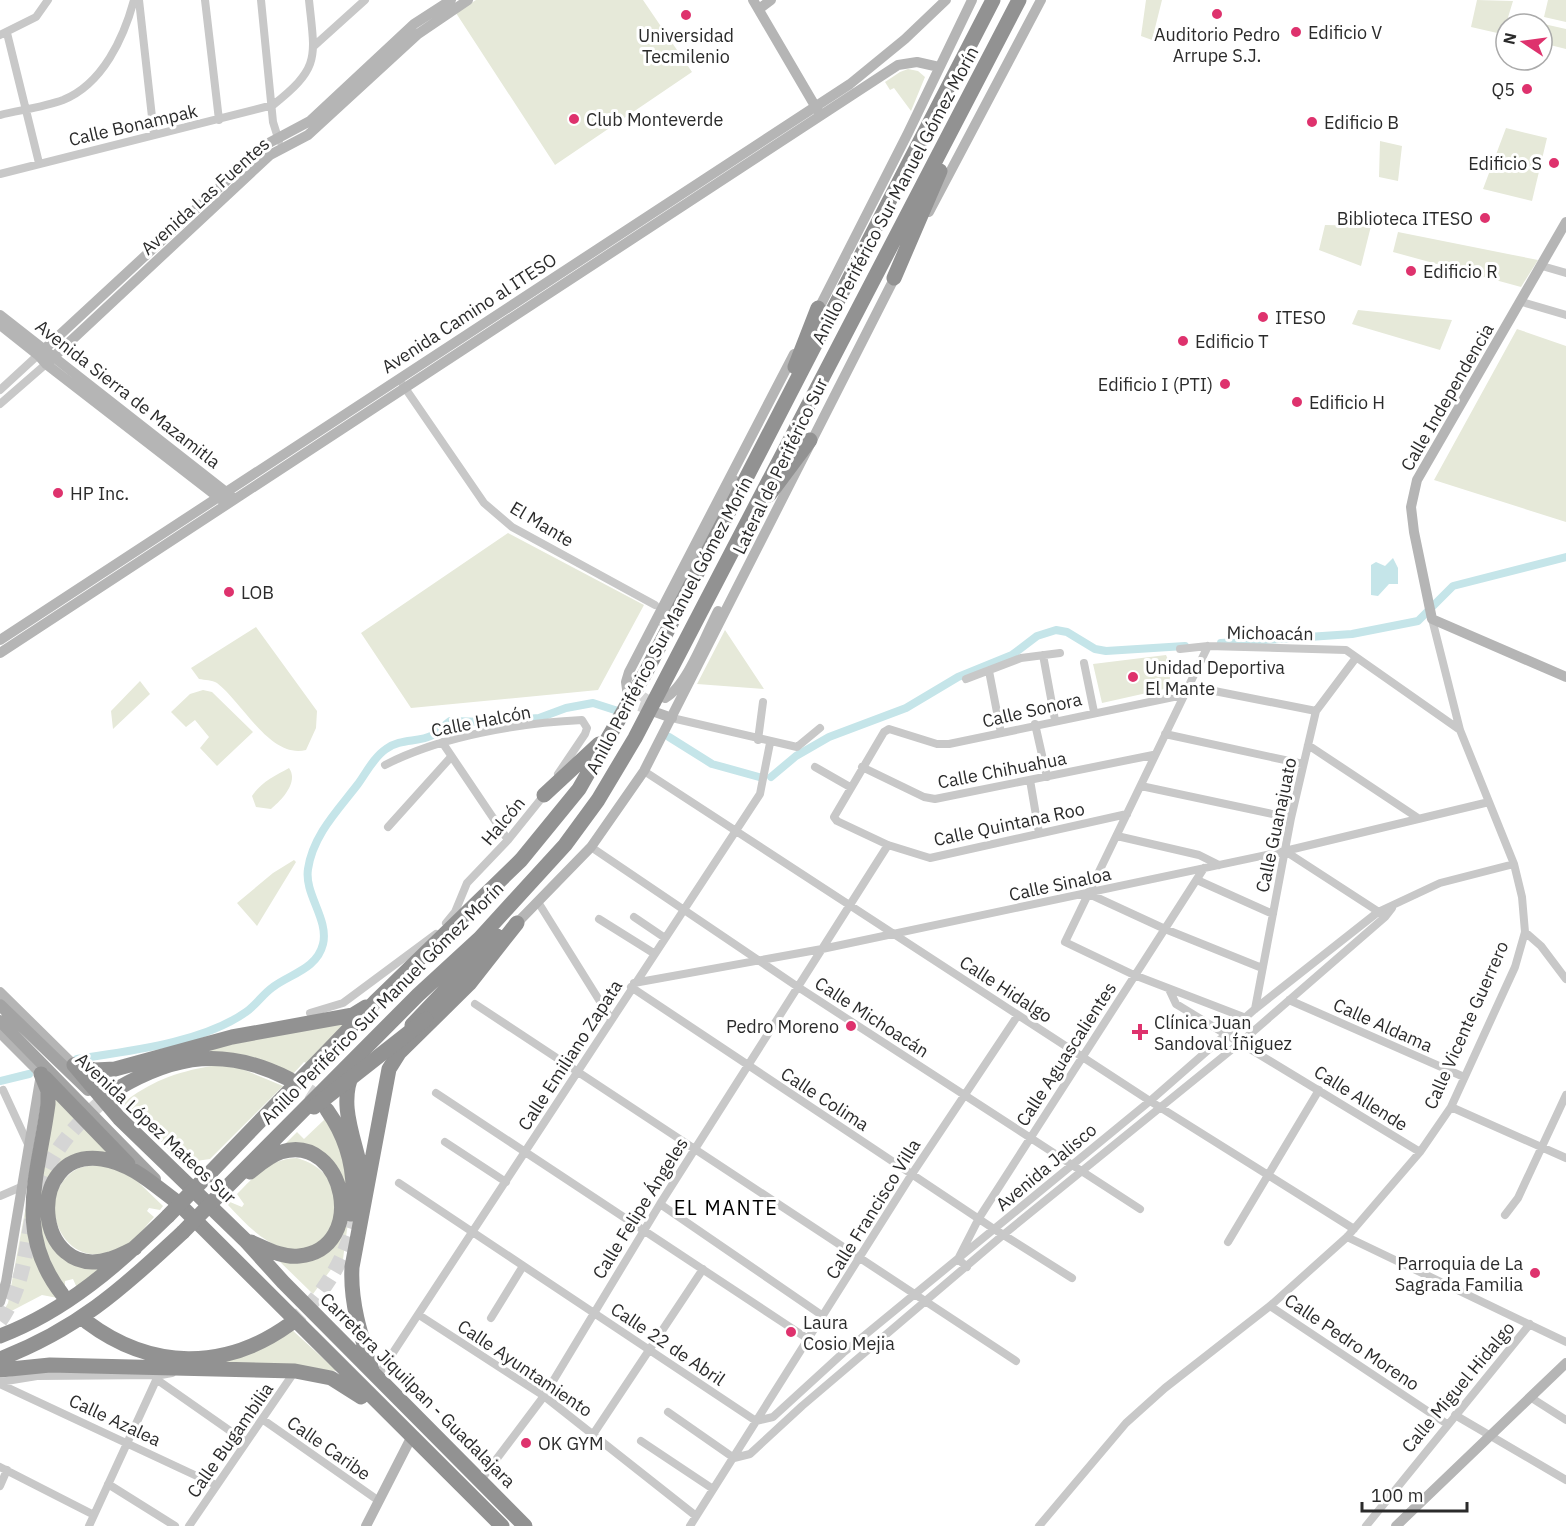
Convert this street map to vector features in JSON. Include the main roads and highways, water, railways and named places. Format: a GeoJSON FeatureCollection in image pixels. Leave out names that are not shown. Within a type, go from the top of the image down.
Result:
{"type":"FeatureCollection","features":[{"type":"Feature","properties":{"kind":"highway","name":"Anillo Periférico Sur Manuel Gómez Morín"},"geometry":{"type":"LineString","coordinates":[[48,1313],[107,1275],[168,1216],[375,1002],[417,963],[550,828],[579,789],[616,727],[755,464],[993,0]]}},
{"type":"Feature","properties":{"kind":"highway","name":"Anillo Periférico Sur Manuel Gómez Morín"},"geometry":{"type":"LineString","coordinates":[[0,1359],[33,1347],[79,1321],[114,1295],[183,1232],[250,1161],[418,994],[485,941],[565,845],[598,800],[635,738],[1019,0]]}},
{"type":"Feature","properties":{"kind":"highway"},"geometry":{"type":"LineString","coordinates":[[894,278],[988,61]]}},
{"type":"Feature","properties":{"kind":"highway"},"geometry":{"type":"LineString","coordinates":[[755,464],[818,308]]}},
{"type":"Feature","properties":{"kind":"highway"},"geometry":{"type":"LineString","coordinates":[[745,526],[810,440]]}},
{"type":"Feature","properties":{"kind":"highway"},"geometry":{"type":"LineString","coordinates":[[544,795],[616,727]]}},
{"type":"Feature","properties":{"kind":"highway"},"geometry":{"type":"LineString","coordinates":[[364,1198],[361,1169],[347,1110],[350,1078],[365,1055],[485,941],[517,923]]}},
{"type":"Feature","properties":{"kind":"highway"},"geometry":{"type":"LineString","coordinates":[[250,1161],[321,1108],[426,1019],[517,923]]}},
{"type":"Feature","properties":{"kind":"highway"},"geometry":{"type":"LineString","coordinates":[[375,1375],[352,1292],[353,1255],[392,1062],[469,984],[517,923]]}},
{"type":"Feature","properties":{"kind":"highway"},"geometry":{"type":"LineString","coordinates":[[417,963],[436,934]]}},
{"type":"Feature","properties":{"kind":"highway"},"geometry":{"type":"LineString","coordinates":[[369,1150],[388,1054],[396,1041],[485,941]]}},
{"type":"Feature","properties":{"kind":"highway"},"geometry":{"type":"LineString","coordinates":[[51,1066],[95,1070],[125,1067],[232,1037],[353,1015],[375,1002]]}},
{"type":"Feature","properties":{"kind":"highway"},"geometry":{"type":"LineString","coordinates":[[117,1089],[162,1066],[204,1058],[247,1063],[289,1079]]}},
{"type":"Feature","properties":{"kind":"highway"},"geometry":{"type":"LineString","coordinates":[[51,1066],[136,1172],[177,1202]]}},
{"type":"Feature","properties":{"kind":"highway"},"geometry":{"type":"LineString","coordinates":[[51,1066],[48,1104],[33,1187],[33,1224],[44,1264],[62,1294]]}},
{"type":"Feature","properties":{"kind":"highway","name":"Avenida López Mateos Sur"},"geometry":{"type":"LineString","coordinates":[[51,1066],[119,1118],[245,1240],[283,1282]]}},
{"type":"Feature","properties":{"kind":"highway"},"geometry":{"type":"LineString","coordinates":[[321,1108],[345,1142],[353,1174],[354,1198],[344,1262],[346,1310],[355,1336],[375,1375]]}},
{"type":"Feature","properties":{"kind":"highway"},"geometry":{"type":"LineString","coordinates":[[220,1194],[268,1159],[286,1151],[313,1156],[327,1166],[335,1177],[342,1194],[341,1216],[333,1236],[322,1246],[304,1255],[291,1256],[245,1240]]}},
{"type":"Feature","properties":{"kind":"highway"},"geometry":{"type":"LineString","coordinates":[[135,1248],[102,1260],[75,1256],[65,1250],[53,1236],[46,1212],[52,1185],[74,1164],[98,1159],[136,1172]]}},
{"type":"Feature","properties":{"kind":"highway","name":"Avenida López Mateos Sur"},"geometry":{"type":"LineString","coordinates":[[177,1202],[273,1296]]}},
{"type":"Feature","properties":{"kind":"highway","name":"Carretera Jiquilpan - Guadalajara"},"geometry":{"type":"LineString","coordinates":[[283,1282],[525,1526]]}},
{"type":"Feature","properties":{"kind":"highway","name":"Carretera Jiquilpan - Guadalajara"},"geometry":{"type":"LineString","coordinates":[[273,1296],[393,1420],[502,1526]]}},
{"type":"Feature","properties":{"kind":"highway"},"geometry":{"type":"LineString","coordinates":[[0,1325],[48,1313]]}},
{"type":"Feature","properties":{"kind":"highway"},"geometry":{"type":"LineString","coordinates":[[0,1336],[48,1313]]}},
{"type":"Feature","properties":{"kind":"highway"},"geometry":{"type":"LineString","coordinates":[[87,1322],[111,1339],[137,1351],[162,1357],[196,1359],[226,1355],[290,1324]]}},
{"type":"Feature","properties":{"kind":"highway"},"geometry":{"type":"LineString","coordinates":[[0,1370],[50,1365],[295,1371],[331,1378],[393,1420]]}},
{"type":"Feature","properties":{"kind":"main road","name":"Avenida López Mateos Sur"},"geometry":{"type":"LineString","coordinates":[[0,1005],[51,1066],[177,1202]]}},
{"type":"Feature","properties":{"kind":"main road","name":"Avenida López Mateos Sur"},"geometry":{"type":"LineString","coordinates":[[0,1021],[51,1066]]}},
{"type":"Feature","properties":{"kind":"water"},"geometry":{"type":"Polygon","coordinates":[[[1393,558],[1398,568],[1398,584],[1389,584],[1378,596],[1371,595],[1371,565],[1376,562],[1385,566],[1393,558]]]}},
{"type":"Feature","properties":{"kind":"waterway"},"geometry":{"type":"LineString","coordinates":[[1221,643],[1352,634],[1418,621],[1453,586],[1566,557]]}},
{"type":"Feature","properties":{"kind":"waterway"},"geometry":{"type":"LineString","coordinates":[[771,777],[796,756],[829,737],[906,708],[958,677],[1012,655],[1037,636],[1056,630],[1067,632],[1095,649],[1106,651],[1185,646]]}},
{"type":"Feature","properties":{"kind":"waterway"},"geometry":{"type":"LineString","coordinates":[[77,1059],[164,1044],[228,1023],[246,1012],[273,987],[302,970],[315,959],[320,952],[324,935],[308,878],[308,869],[315,845],[327,824],[374,761],[386,749],[398,743],[433,735],[450,721],[487,722],[507,716],[525,719],[539,718],[566,708],[593,703],[618,711]]}},
{"type":"Feature","properties":{"kind":"waterway"},"geometry":{"type":"LineString","coordinates":[[669,737],[712,764],[759,777]]}},
{"type":"Feature","properties":{"kind":"waterway"},"geometry":{"type":"LineString","coordinates":[[0,1081],[29,1074]]}},
{"type":"Feature","properties":{"kind":"tunnel"},"geometry":{"type":"LineString","coordinates":[[636,683],[641,695],[660,701]]}},
{"type":"Feature","properties":{"kind":"tunnel"},"geometry":{"type":"LineString","coordinates":[[628,696],[639,706],[655,712]]}},
{"type":"Feature","properties":{"kind":"tunnel"},"geometry":{"type":"LineString","coordinates":[[289,1079],[310,1092],[324,1105]]}},
{"type":"Feature","properties":{"kind":"tunnel"},"geometry":{"type":"LineString","coordinates":[[0,1321],[19,1280],[34,1207],[46,1171],[76,1127],[117,1089]]}},
{"type":"Feature","properties":{"kind":"tunnel"},"geometry":{"type":"LineString","coordinates":[[290,1324],[313,1302],[330,1278],[344,1252],[355,1222]]}},
{"type":"Feature","properties":{"kind":"place","name":"Auditorio Pedro Arrupe S.J."},"geometry":{"type":"Point","coordinates":[1217,14]}},
{"type":"Feature","properties":{"kind":"place","name":"Universidad Tecmilenio"},"geometry":{"type":"Point","coordinates":[686,15]}},
{"type":"Feature","properties":{"kind":"place","name":"Edificio V"},"geometry":{"type":"Point","coordinates":[1296,32]}},
{"type":"Feature","properties":{"kind":"place","name":"Q5"},"geometry":{"type":"Point","coordinates":[1527,89]}},
{"type":"Feature","properties":{"kind":"place","name":"Club Monteverde"},"geometry":{"type":"Point","coordinates":[574,119]}},
{"type":"Feature","properties":{"kind":"place","name":"Edificio B"},"geometry":{"type":"Point","coordinates":[1312,122]}},
{"type":"Feature","properties":{"kind":"place","name":"Edificio S"},"geometry":{"type":"Point","coordinates":[1554,163]}},
{"type":"Feature","properties":{"kind":"place","name":"Biblioteca ITESO"},"geometry":{"type":"Point","coordinates":[1485,218]}},
{"type":"Feature","properties":{"kind":"place","name":"Edificio R"},"geometry":{"type":"Point","coordinates":[1411,271]}},
{"type":"Feature","properties":{"kind":"place","name":"ITESO"},"geometry":{"type":"Point","coordinates":[1263,317]}},
{"type":"Feature","properties":{"kind":"place","name":"Edificio T"},"geometry":{"type":"Point","coordinates":[1183,341]}},
{"type":"Feature","properties":{"kind":"place","name":"Edificio I (PTI)"},"geometry":{"type":"Point","coordinates":[1225,384]}},
{"type":"Feature","properties":{"kind":"place","name":"Edificio H"},"geometry":{"type":"Point","coordinates":[1297,402]}},
{"type":"Feature","properties":{"kind":"place","name":"HP Inc."},"geometry":{"type":"Point","coordinates":[58,493]}},
{"type":"Feature","properties":{"kind":"place","name":"LOB"},"geometry":{"type":"Point","coordinates":[229,592]}},
{"type":"Feature","properties":{"kind":"place","name":"Unidad Deportiva El Mante"},"geometry":{"type":"Point","coordinates":[1133,677]}},
{"type":"Feature","properties":{"kind":"place","name":"Pedro Moreno"},"geometry":{"type":"Point","coordinates":[851,1026]}},
{"type":"Feature","properties":{"kind":"place","name":"Clínica Juan Sandoval Íñiguez"},"geometry":{"type":"Point","coordinates":[1140,1032]}},
{"type":"Feature","properties":{"kind":"place","name":"Parroquia de La Sagrada Familia"},"geometry":{"type":"Point","coordinates":[1535,1273]}},
{"type":"Feature","properties":{"kind":"place","name":"Laura Cosio Mejia"},"geometry":{"type":"Point","coordinates":[791,1332]}},
{"type":"Feature","properties":{"kind":"place","name":"OK GYM"},"geometry":{"type":"Point","coordinates":[526,1443]}},
{"type":"Feature","properties":{"kind":"district","name":"EL MANTE"},"geometry":{"type":"Point","coordinates":[726,1207]}}]}
